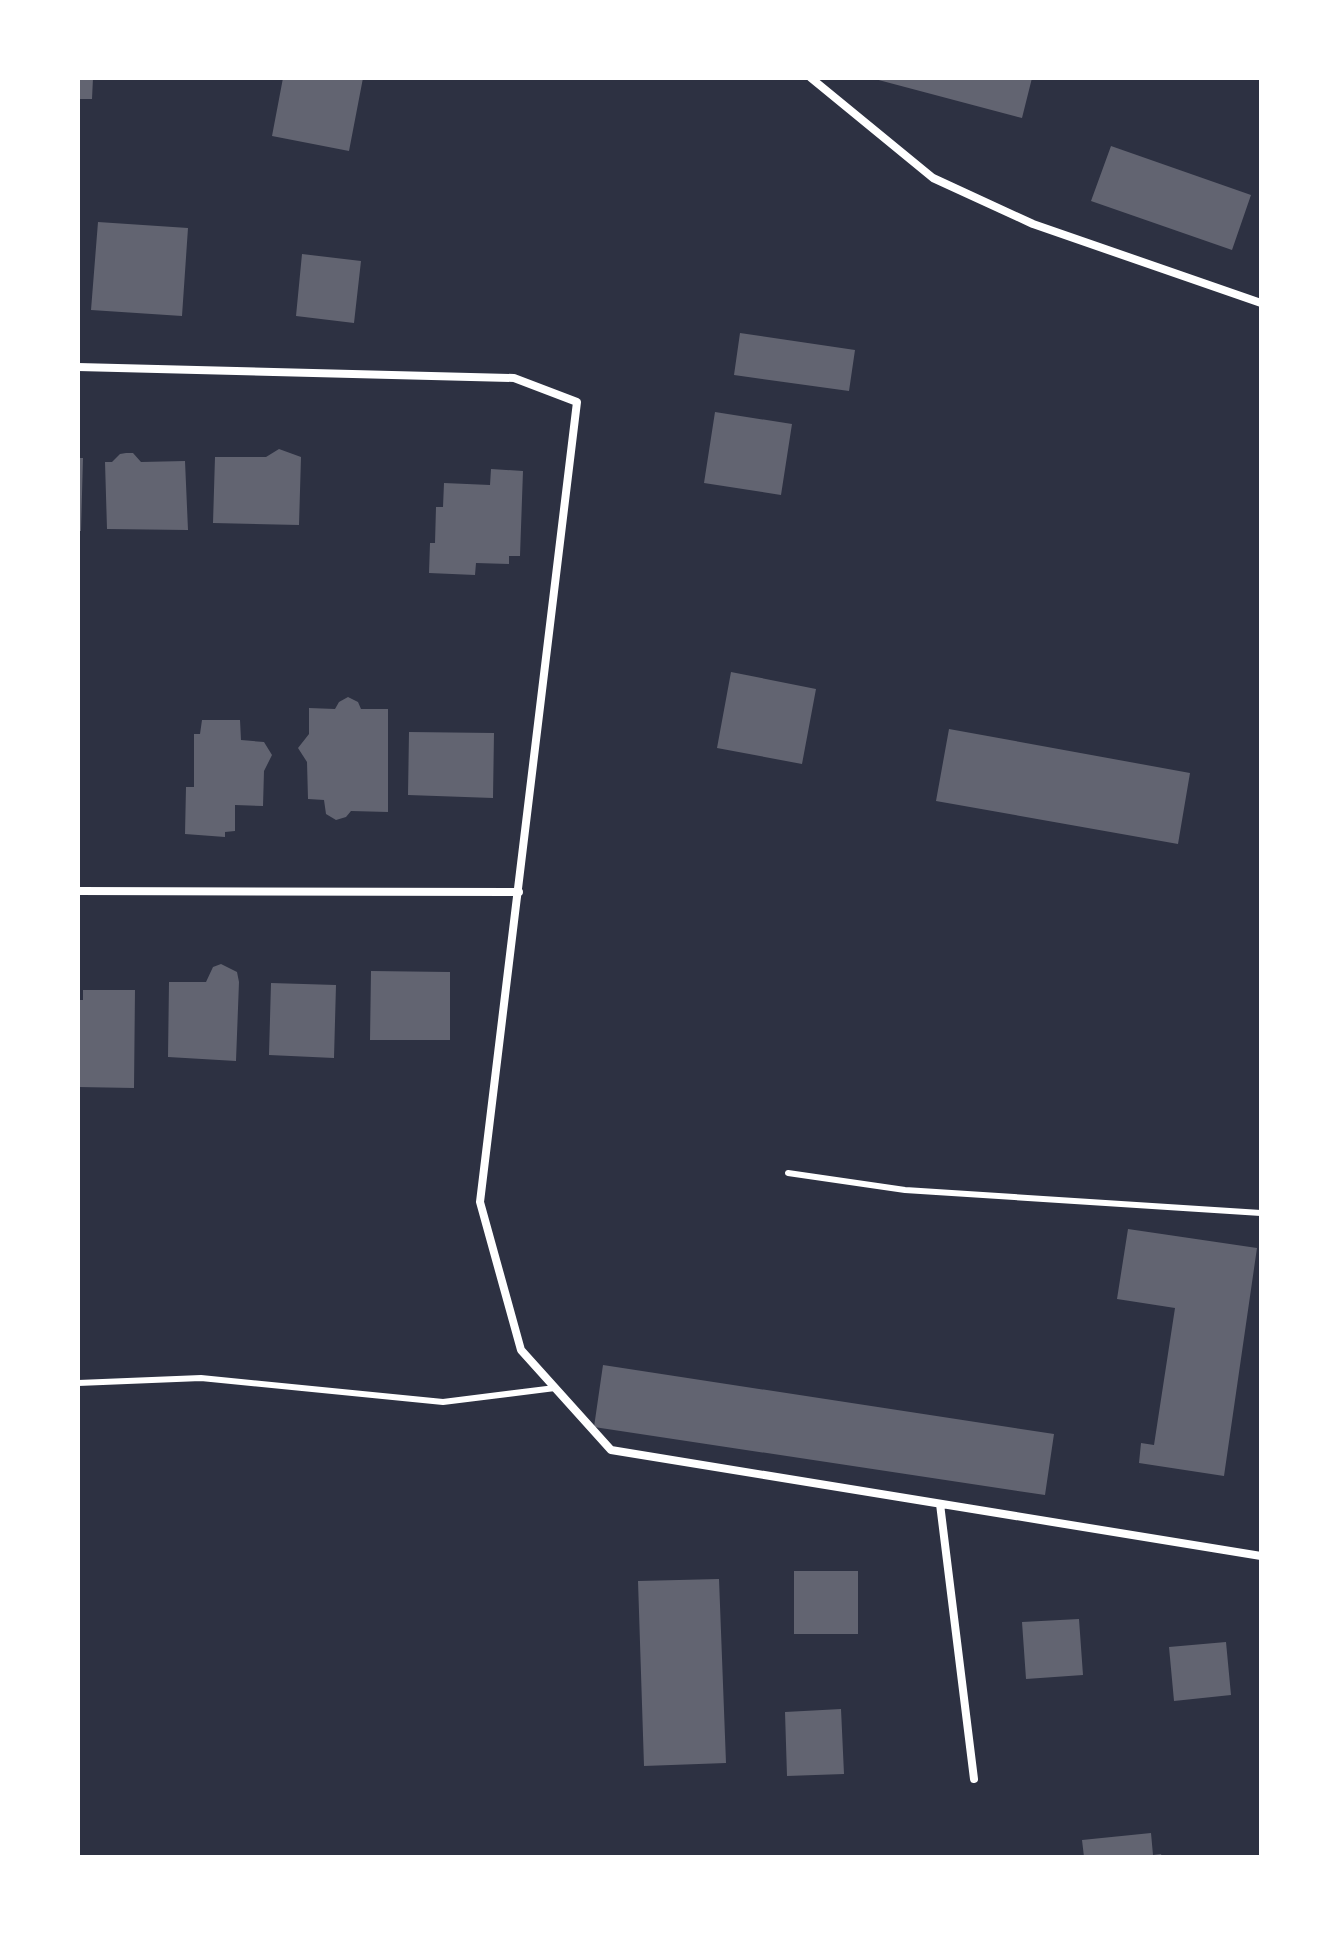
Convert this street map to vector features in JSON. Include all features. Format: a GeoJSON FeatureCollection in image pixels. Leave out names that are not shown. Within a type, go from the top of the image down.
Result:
{"type":"FeatureCollection","features":[{"type":"Feature","properties":{"kind":"street"},"geometry":{"type":"LineString","coordinates":[[811,78],[933,178],[1033,224],[1261,303]]}},
{"type":"Feature","properties":{"kind":"street"},"geometry":{"type":"LineString","coordinates":[[78,367],[514,378],[577,402],[480,1202],[521,1350],[611,1450],[1261,1556]]}},
{"type":"Feature","properties":{"kind":"street"},"geometry":{"type":"LineString","coordinates":[[78,891],[519,892]]}},
{"type":"Feature","properties":{"kind":"street"},"geometry":{"type":"LineString","coordinates":[[940,1504],[974,1779]]}},
{"type":"Feature","properties":{"kind":"lane"},"geometry":{"type":"LineString","coordinates":[[788,1173],[905,1190],[1261,1213]]}},
{"type":"Feature","properties":{"kind":"lane"},"geometry":{"type":"LineString","coordinates":[[78,1383],[201,1378],[443,1402],[555,1388]]}},
{"type":"Feature","properties":{"kind":"building"},"geometry":{"type":"Polygon","coordinates":[[[78,78],[93,78],[92,99],[78,99],[78,78]]]}},
{"type":"Feature","properties":{"kind":"building"},"geometry":{"type":"Polygon","coordinates":[[[283,78],[363,78],[349,151],[272,136],[283,78]]]}},
{"type":"Feature","properties":{"kind":"building"},"geometry":{"type":"Polygon","coordinates":[[[871,78],[1032,78],[1022,118],[871,78]]]}},
{"type":"Feature","properties":{"kind":"building"},"geometry":{"type":"Polygon","coordinates":[[[1111,146],[1251,195],[1232,250],[1091,201],[1111,146]]]}},
{"type":"Feature","properties":{"kind":"building"},"geometry":{"type":"Polygon","coordinates":[[[98,222],[188,228],[182,316],[91,310],[98,222]]]}},
{"type":"Feature","properties":{"kind":"building"},"geometry":{"type":"Polygon","coordinates":[[[302,254],[361,261],[354,323],[296,316],[302,254]]]}},
{"type":"Feature","properties":{"kind":"building"},"geometry":{"type":"Polygon","coordinates":[[[740,333],[855,350],[849,391],[734,375],[740,333]]]}},
{"type":"Feature","properties":{"kind":"building"},"geometry":{"type":"Polygon","coordinates":[[[715,412],[792,424],[781,495],[704,483],[715,412]]]}},
{"type":"Feature","properties":{"kind":"building"},"geometry":{"type":"Polygon","coordinates":[[[279,449],[301,457],[299,525],[213,523],[215,457],[266,457],[279,449]]]}},
{"type":"Feature","properties":{"kind":"building"},"geometry":{"type":"Polygon","coordinates":[[[133,453],[141,462],[185,461],[188,530],[107,529],[105,462],[112,462],[120,454],[133,453]]]}},
{"type":"Feature","properties":{"kind":"building"},"geometry":{"type":"Polygon","coordinates":[[[78,458],[83,458],[81,531],[78,531],[78,458]]]}},
{"type":"Feature","properties":{"kind":"building"},"geometry":{"type":"Polygon","coordinates":[[[491,469],[523,471],[520,556],[509,556],[509,564],[476,563],[475,575],[429,573],[430,543],[435,543],[436,507],[443,507],[444,483],[490,485],[491,469]]]}},
{"type":"Feature","properties":{"kind":"building"},"geometry":{"type":"Polygon","coordinates":[[[731,672],[816,689],[802,764],[717,748],[731,672]]]}},
{"type":"Feature","properties":{"kind":"building"},"geometry":{"type":"Polygon","coordinates":[[[348,697],[358,702],[361,709],[388,709],[388,812],[351,811],[346,817],[336,820],[326,814],[324,800],[308,799],[307,762],[298,748],[309,734],[309,708],[335,709],[339,702],[348,697]]]}},
{"type":"Feature","properties":{"kind":"building"},"geometry":{"type":"Polygon","coordinates":[[[202,720],[240,720],[241,740],[264,742],[272,755],[264,771],[263,806],[235,805],[235,831],[225,832],[225,837],[185,834],[186,787],[194,787],[194,734],[200,734],[202,720]]]}},
{"type":"Feature","properties":{"kind":"building"},"geometry":{"type":"Polygon","coordinates":[[[949,729],[1190,773],[1178,844],[936,801],[949,729]]]}},
{"type":"Feature","properties":{"kind":"building"},"geometry":{"type":"Polygon","coordinates":[[[409,732],[494,733],[493,798],[408,795],[409,732]]]}},
{"type":"Feature","properties":{"kind":"building"},"geometry":{"type":"Polygon","coordinates":[[[221,964],[237,972],[239,982],[236,1061],[168,1057],[169,982],[206,982],[213,967],[221,964]]]}},
{"type":"Feature","properties":{"kind":"building"},"geometry":{"type":"Polygon","coordinates":[[[371,971],[450,972],[450,1040],[370,1040],[371,971]]]}},
{"type":"Feature","properties":{"kind":"building"},"geometry":{"type":"Polygon","coordinates":[[[271,983],[336,985],[334,1058],[269,1055],[271,983]]]}},
{"type":"Feature","properties":{"kind":"building"},"geometry":{"type":"Polygon","coordinates":[[[83,990],[135,990],[134,1088],[78,1087],[78,1000],[83,1000],[83,990]]]}},
{"type":"Feature","properties":{"kind":"building"},"geometry":{"type":"Polygon","coordinates":[[[1128,1229],[1257,1248],[1224,1476],[1139,1463],[1141,1443],[1154,1445],[1175,1308],[1117,1299],[1128,1229]]]}},
{"type":"Feature","properties":{"kind":"building"},"geometry":{"type":"Polygon","coordinates":[[[603,1365],[1054,1434],[1045,1495],[594,1427],[603,1365]]]}},
{"type":"Feature","properties":{"kind":"building"},"geometry":{"type":"Polygon","coordinates":[[[794,1571],[858,1571],[858,1634],[794,1634],[794,1571]]]}},
{"type":"Feature","properties":{"kind":"building"},"geometry":{"type":"Polygon","coordinates":[[[719,1579],[726,1763],[644,1766],[638,1581],[719,1579]]]}},
{"type":"Feature","properties":{"kind":"building"},"geometry":{"type":"Polygon","coordinates":[[[1079,1619],[1083,1675],[1026,1679],[1022,1622],[1079,1619]]]}},
{"type":"Feature","properties":{"kind":"building"},"geometry":{"type":"Polygon","coordinates":[[[1226,1642],[1231,1695],[1174,1701],[1169,1647],[1226,1642]]]}},
{"type":"Feature","properties":{"kind":"building"},"geometry":{"type":"Polygon","coordinates":[[[841,1709],[844,1774],[787,1776],[785,1712],[841,1709]]]}},
{"type":"Feature","properties":{"kind":"building"},"geometry":{"type":"Polygon","coordinates":[[[1151,1833],[1153,1855],[1161,1854],[1162,1857],[1084,1857],[1082,1840],[1151,1833]]]}}]}
